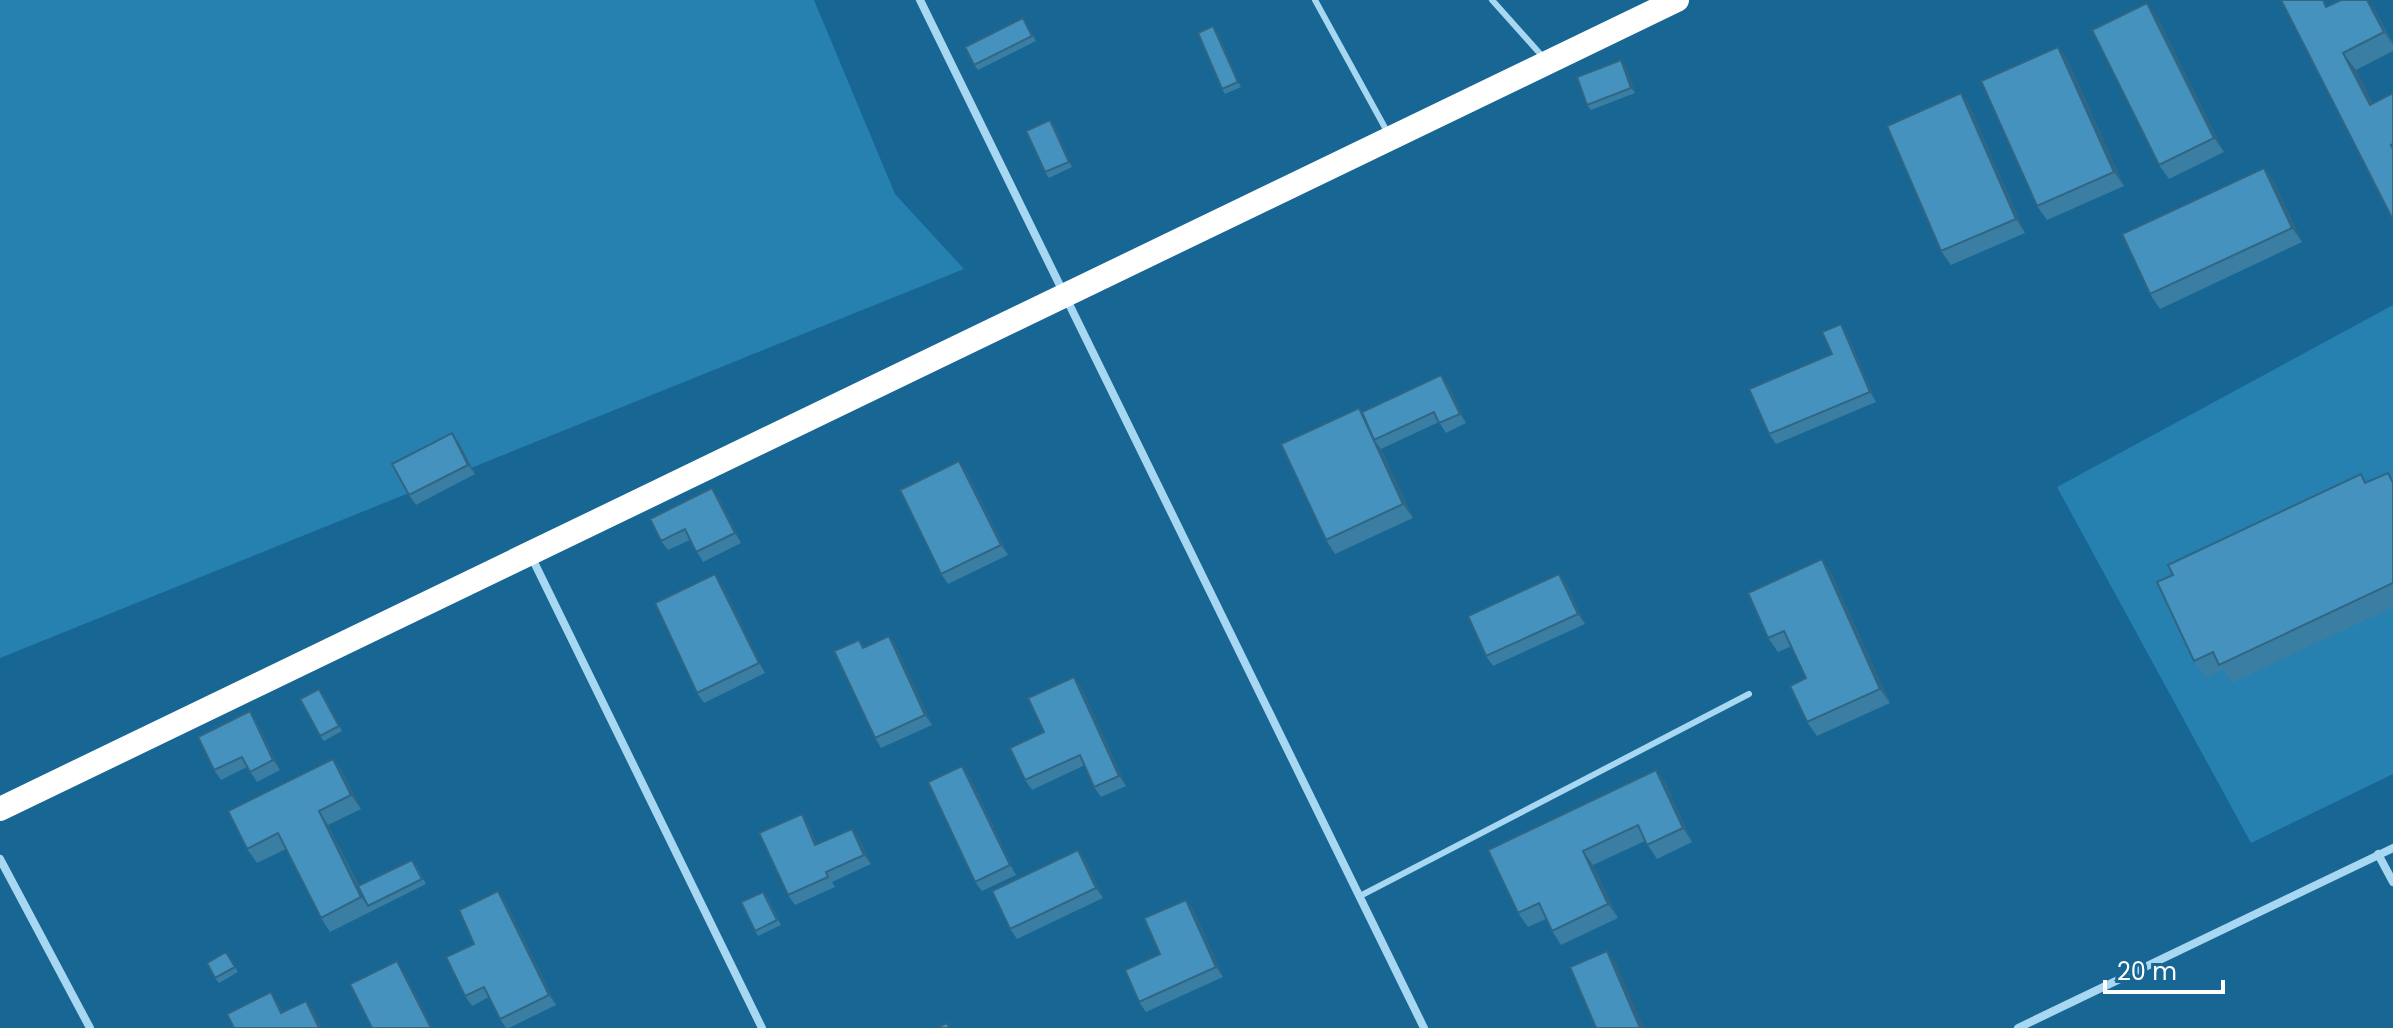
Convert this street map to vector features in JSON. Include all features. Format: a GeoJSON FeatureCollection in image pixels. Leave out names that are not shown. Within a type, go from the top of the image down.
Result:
{"type":"FeatureCollection","features":[{"type":"Feature","properties":{"kind":"highway"},"geometry":{"type":"LineString","coordinates":[[0,809],[1677,0]]}},
{"type":"Feature","properties":{"kind":"street"},"geometry":{"type":"LineString","coordinates":[[920,0],[1424,1028]]}},
{"type":"Feature","properties":{"kind":"street"},"geometry":{"type":"LineString","coordinates":[[529,553],[762,1028]]}},
{"type":"Feature","properties":{"kind":"street"},"geometry":{"type":"LineString","coordinates":[[2018,1028],[2393,848]]}},
{"type":"Feature","properties":{"kind":"street"},"geometry":{"type":"LineString","coordinates":[[2378,854],[2393,882]]}},
{"type":"Feature","properties":{"kind":"street"},"geometry":{"type":"LineString","coordinates":[[0,859],[90,1028]]}},
{"type":"Feature","properties":{"kind":"lane"},"geometry":{"type":"LineString","coordinates":[[1315,0],[1390,138]]}},
{"type":"Feature","properties":{"kind":"lane"},"geometry":{"type":"LineString","coordinates":[[1492,0],[1548,62]]}},
{"type":"Feature","properties":{"kind":"lane"},"geometry":{"type":"LineString","coordinates":[[1360,896],[1749,694]]}},
{"type":"Feature","properties":{"kind":"shaded area"},"geometry":{"type":"Polygon","coordinates":[[[0,0],[814,0],[895,194],[964,269],[0,658],[0,0]]]}},
{"type":"Feature","properties":{"kind":"shaded area"},"geometry":{"type":"Polygon","coordinates":[[[2393,305],[2393,774],[2251,843],[2057,487],[2393,305]]]}},
{"type":"Feature","properties":{"kind":"building"},"geometry":{"type":"Polygon","coordinates":[[[2281,0],[2323,0],[2326,7],[2341,0],[2367,0],[2384,32],[2343,53],[2370,105],[2393,93],[2393,220],[2281,0]]]}},
{"type":"Feature","properties":{"kind":"building"},"geometry":{"type":"Polygon","coordinates":[[[2147,3],[2214,138],[2159,165],[2092,30],[2147,3]]]}},
{"type":"Feature","properties":{"kind":"building"},"geometry":{"type":"Polygon","coordinates":[[[1023,18],[1032,36],[974,65],[965,47],[1023,18]]]}},
{"type":"Feature","properties":{"kind":"building"},"geometry":{"type":"Polygon","coordinates":[[[1213,26],[1238,82],[1222,89],[1198,33],[1213,26]]]}},
{"type":"Feature","properties":{"kind":"building"},"geometry":{"type":"Polygon","coordinates":[[[2058,47],[2114,172],[2037,206],[1981,81],[2058,47]]]}},
{"type":"Feature","properties":{"kind":"building"},"geometry":{"type":"Polygon","coordinates":[[[1621,60],[1631,88],[1587,105],[1577,77],[1621,60]]]}},
{"type":"Feature","properties":{"kind":"building"},"geometry":{"type":"Polygon","coordinates":[[[1961,93],[2016,219],[1941,251],[1887,126],[1961,93]]]}},
{"type":"Feature","properties":{"kind":"building"},"geometry":{"type":"Polygon","coordinates":[[[1050,120],[1069,162],[1045,172],[1026,131],[1050,120]]]}},
{"type":"Feature","properties":{"kind":"building"},"geometry":{"type":"Polygon","coordinates":[[[2264,168],[2292,228],[2150,294],[2122,234],[2264,168]]]}},
{"type":"Feature","properties":{"kind":"building"},"geometry":{"type":"Polygon","coordinates":[[[1841,324],[1870,392],[1769,434],[1749,389],[1832,354],[1822,332],[1841,324]]]}},
{"type":"Feature","properties":{"kind":"building"},"geometry":{"type":"Polygon","coordinates":[[[1441,375],[1460,414],[1439,423],[1434,412],[1374,440],[1362,412],[1441,375]]]}},
{"type":"Feature","properties":{"kind":"building"},"geometry":{"type":"Polygon","coordinates":[[[1359,408],[1403,504],[1326,540],[1281,444],[1359,408]]]}},
{"type":"Feature","properties":{"kind":"building"},"geometry":{"type":"Polygon","coordinates":[[[452,433],[468,465],[409,495],[392,464],[452,433]]]}},
{"type":"Feature","properties":{"kind":"building"},"geometry":{"type":"Polygon","coordinates":[[[959,461],[1001,545],[941,574],[900,490],[959,461]]]}},
{"type":"Feature","properties":{"kind":"building"},"geometry":{"type":"Polygon","coordinates":[[[2388,473],[2393,483],[2393,583],[2219,665],[2213,652],[2194,661],[2157,582],[2173,575],[2168,565],[2361,474],[2365,483],[2388,473]]]}},
{"type":"Feature","properties":{"kind":"building"},"geometry":{"type":"Polygon","coordinates":[[[712,488],[735,533],[696,552],[685,529],[661,541],[650,519],[712,488]]]}},
{"type":"Feature","properties":{"kind":"building"},"geometry":{"type":"Polygon","coordinates":[[[1822,559],[1880,689],[1807,722],[1790,686],[1806,678],[1784,631],[1768,638],[1748,593],[1822,559]]]}},
{"type":"Feature","properties":{"kind":"building"},"geometry":{"type":"Polygon","coordinates":[[[715,574],[759,663],[697,693],[655,603],[715,574]]]}},
{"type":"Feature","properties":{"kind":"building"},"geometry":{"type":"Polygon","coordinates":[[[1559,574],[1578,614],[1486,656],[1468,616],[1559,574]]]}},
{"type":"Feature","properties":{"kind":"building"},"geometry":{"type":"Polygon","coordinates":[[[889,636],[925,715],[875,738],[834,651],[859,640],[863,648],[889,636]]]}},
{"type":"Feature","properties":{"kind":"building"},"geometry":{"type":"Polygon","coordinates":[[[1074,677],[1119,776],[1094,787],[1080,755],[1025,780],[1010,748],[1044,732],[1028,698],[1074,677]]]}},
{"type":"Feature","properties":{"kind":"building"},"geometry":{"type":"Polygon","coordinates":[[[319,689],[339,726],[320,736],[300,699],[319,689]]]}},
{"type":"Feature","properties":{"kind":"building"},"geometry":{"type":"Polygon","coordinates":[[[250,711],[273,760],[250,772],[242,757],[214,770],[198,737],[250,711]]]}},
{"type":"Feature","properties":{"kind":"building"},"geometry":{"type":"Polygon","coordinates":[[[333,759],[351,795],[319,811],[361,897],[321,918],[278,833],[247,849],[228,811],[333,759]]]}},
{"type":"Feature","properties":{"kind":"building"},"geometry":{"type":"Polygon","coordinates":[[[962,766],[1010,865],[975,882],[928,782],[962,766]]]}},
{"type":"Feature","properties":{"kind":"building"},"geometry":{"type":"Polygon","coordinates":[[[1656,770],[1683,828],[1647,845],[1638,825],[1583,851],[1608,904],[1552,931],[1539,903],[1518,913],[1488,850],[1656,770]]]}},
{"type":"Feature","properties":{"kind":"building"},"geometry":{"type":"Polygon","coordinates":[[[802,814],[815,845],[852,829],[864,855],[826,872],[828,877],[788,895],[759,833],[802,814]]]}},
{"type":"Feature","properties":{"kind":"building"},"geometry":{"type":"Polygon","coordinates":[[[1078,850],[1096,888],[1010,929],[992,891],[1078,850]]]}},
{"type":"Feature","properties":{"kind":"building"},"geometry":{"type":"Polygon","coordinates":[[[412,860],[422,879],[368,906],[358,886],[412,860]]]}},
{"type":"Feature","properties":{"kind":"building"},"geometry":{"type":"Polygon","coordinates":[[[498,891],[549,995],[500,1019],[484,987],[465,996],[446,957],[474,944],[459,910],[498,891]]]}},
{"type":"Feature","properties":{"kind":"building"},"geometry":{"type":"Polygon","coordinates":[[[763,892],[777,920],[755,931],[741,902],[763,892]]]}},
{"type":"Feature","properties":{"kind":"building"},"geometry":{"type":"Polygon","coordinates":[[[1186,900],[1216,967],[1139,1002],[1125,970],[1160,954],[1144,918],[1186,900]]]}},
{"type":"Feature","properties":{"kind":"building"},"geometry":{"type":"Polygon","coordinates":[[[1607,951],[1640,1028],[1596,1028],[1570,967],[1607,951]]]}},
{"type":"Feature","properties":{"kind":"building"},"geometry":{"type":"Polygon","coordinates":[[[226,952],[235,967],[215,978],[207,963],[226,952]]]}},
{"type":"Feature","properties":{"kind":"building"},"geometry":{"type":"Polygon","coordinates":[[[397,961],[431,1028],[372,1028],[350,984],[397,961]]]}},
{"type":"Feature","properties":{"kind":"building"},"geometry":{"type":"Polygon","coordinates":[[[271,992],[281,1013],[306,1001],[319,1028],[234,1028],[227,1014],[271,992]]]}}]}
